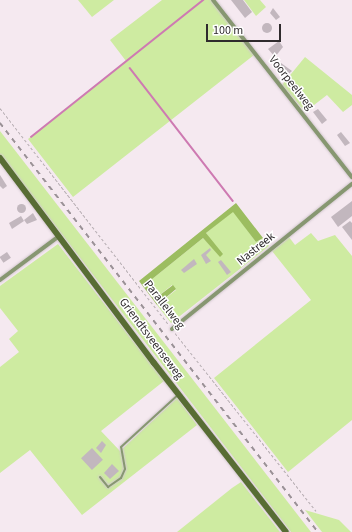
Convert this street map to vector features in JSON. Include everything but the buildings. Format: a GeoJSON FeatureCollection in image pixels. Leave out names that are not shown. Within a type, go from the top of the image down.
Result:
{"type":"FeatureCollection","features":[{"type":"Feature","properties":{"kind":"street","name":"Voorpeelweg"},"geometry":{"type":"LineString","coordinates":[[214,0],[352,178]]}},
{"type":"Feature","properties":{"kind":"street","name":"Griendtsveenseweg"},"geometry":{"type":"LineString","coordinates":[[0,158],[178,394],[286,532]]}},
{"type":"Feature","properties":{"kind":"street","name":"Nastreek"},"geometry":{"type":"LineString","coordinates":[[172,329],[352,184]]}},
{"type":"Feature","properties":{"kind":"street"},"geometry":{"type":"LineString","coordinates":[[0,280],[59,236]]}},
{"type":"Feature","properties":{"kind":"lane"},"geometry":{"type":"LineString","coordinates":[[100,477],[108,487],[121,478],[125,468],[121,447],[178,394]]}},
{"type":"Feature","properties":{"kind":"path","name":"Parallelweg"},"geometry":{"type":"LineString","coordinates":[[0,108],[316,511]]}},
{"type":"Feature","properties":{"kind":"green space"},"geometry":{"type":"Polygon","coordinates":[[[78,0],[114,0],[92,17],[78,0]]]}},
{"type":"Feature","properties":{"kind":"green space"},"geometry":{"type":"Polygon","coordinates":[[[162,0],[211,0],[254,55],[73,197],[28,139],[126,61],[110,40],[162,0]]]}},
{"type":"Feature","properties":{"kind":"green space"},"geometry":{"type":"Polygon","coordinates":[[[244,0],[260,0],[266,7],[256,16],[244,0]]]}},
{"type":"Feature","properties":{"kind":"green space"},"geometry":{"type":"Polygon","coordinates":[[[305,57],[352,95],[352,105],[343,112],[327,95],[305,112],[282,85],[305,57]]]}},
{"type":"Feature","properties":{"kind":"green space"},"geometry":{"type":"Polygon","coordinates":[[[0,131],[311,532],[291,532],[0,154],[0,131]]]}},
{"type":"Feature","properties":{"kind":"green space"},"geometry":{"type":"Polygon","coordinates":[[[236,203],[263,238],[256,242],[233,212],[206,233],[223,254],[220,257],[203,238],[146,284],[156,298],[173,285],[176,289],[157,305],[139,281],[236,203]]]}},
{"type":"Feature","properties":{"kind":"green space"},"geometry":{"type":"Polygon","coordinates":[[[233,211],[256,242],[263,238],[269,246],[171,323],[157,305],[176,290],[172,285],[156,298],[146,284],[203,238],[221,257],[206,233],[233,211]]]}},
{"type":"Feature","properties":{"kind":"green space"},"geometry":{"type":"Polygon","coordinates":[[[311,233],[318,241],[335,235],[352,256],[352,420],[288,472],[214,378],[311,300],[272,251],[289,237],[295,245],[311,233]]]}},
{"type":"Feature","properties":{"kind":"green space"},"geometry":{"type":"Polygon","coordinates":[[[58,244],[164,381],[101,431],[120,451],[177,398],[197,425],[82,515],[30,450],[0,473],[0,367],[19,352],[9,339],[18,331],[0,308],[0,286],[58,244]]]}},
{"type":"Feature","properties":{"kind":"green space"},"geometry":{"type":"Polygon","coordinates":[[[241,482],[280,532],[177,532],[232,488],[241,482]]]}},
{"type":"Feature","properties":{"kind":"green space"},"geometry":{"type":"Polygon","coordinates":[[[305,510],[339,520],[351,532],[322,532],[305,510]]]}},
{"type":"Feature","properties":{"kind":"waterway"},"geometry":{"type":"LineString","coordinates":[[31,137],[203,0]]}},
{"type":"Feature","properties":{"kind":"waterway"},"geometry":{"type":"LineString","coordinates":[[130,68],[233,201]]}},
{"type":"Feature","properties":{"kind":"railway"},"geometry":{"type":"LineString","coordinates":[[0,123],[318,532]]}}]}
